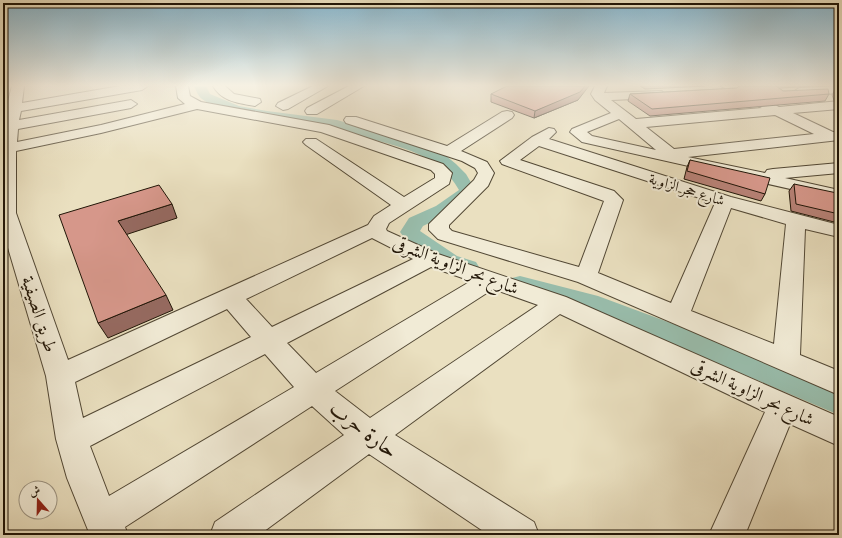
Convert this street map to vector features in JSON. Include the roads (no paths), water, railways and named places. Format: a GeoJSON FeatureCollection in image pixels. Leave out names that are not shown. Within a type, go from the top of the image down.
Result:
{"type":"FeatureCollection","features":[{"type":"Feature","properties":{"kind":"street","name":"طريق الصيفية"},"geometry":{"type":"LineString","coordinates":[[13,111],[8,148],[7,213],[60,376],[72,438],[84,478],[106,528]]}},
{"type":"Feature","properties":{"kind":"street"},"geometry":{"type":"LineString","coordinates":[[12,117],[37,111]]}},
{"type":"Feature","properties":{"kind":"street"},"geometry":{"type":"LineString","coordinates":[[12,117],[66,111]]}},
{"type":"Feature","properties":{"kind":"street"},"geometry":{"type":"LineString","coordinates":[[8,148],[101,129],[173,111]]}},
{"type":"Feature","properties":{"kind":"street","name":"شارع بحر الزاوية الشرقى"},"geometry":{"type":"LineString","coordinates":[[231,111],[324,128],[441,170],[444,176],[441,183],[381,220],[376,229],[383,237],[430,259],[558,303],[839,432]]}},
{"type":"Feature","properties":{"kind":"street","name":"شارع بحر الزاوية الشرقى"},"geometry":{"type":"LineString","coordinates":[[312,111],[346,119],[450,151],[475,161],[484,169],[486,173],[482,182],[439,224],[438,227],[441,232],[586,277],[839,383]]}},
{"type":"Feature","properties":{"kind":"street"},"geometry":{"type":"LineString","coordinates":[[618,111],[626,119],[674,157],[835,137]]}},
{"type":"Feature","properties":{"kind":"street"},"geometry":{"type":"LineString","coordinates":[[758,111],[626,119],[579,130],[577,132],[587,139],[674,157],[839,195]]}},
{"type":"Feature","properties":{"kind":"street"},"geometry":{"type":"LineString","coordinates":[[779,111],[835,137]]}},
{"type":"Feature","properties":{"kind":"street"},"geometry":{"type":"LineString","coordinates":[[450,151],[507,115]]}},
{"type":"Feature","properties":{"kind":"street"},"geometry":{"type":"LineString","coordinates":[[551,130],[508,161],[608,195],[614,200],[586,277]]}},
{"type":"Feature","properties":{"kind":"street","name":"شارع حجر الزاوية"},"geometry":{"type":"LineString","coordinates":[[537,140],[669,185],[796,221],[839,231]]}},
{"type":"Feature","properties":{"kind":"street"},"geometry":{"type":"LineString","coordinates":[[311,142],[405,206]]}},
{"type":"Feature","properties":{"kind":"street"},"geometry":{"type":"LineString","coordinates":[[669,185],[674,157]]}},
{"type":"Feature","properties":{"kind":"street"},"geometry":{"type":"LineString","coordinates":[[752,176],[839,168]]}},
{"type":"Feature","properties":{"kind":"street"},"geometry":{"type":"LineString","coordinates":[[677,316],[726,201]]}},
{"type":"Feature","properties":{"kind":"street"},"geometry":{"type":"LineString","coordinates":[[786,361],[796,221]]}},
{"type":"Feature","properties":{"kind":"street"},"geometry":{"type":"LineString","coordinates":[[60,376],[376,229]]}},
{"type":"Feature","properties":{"kind":"street"},"geometry":{"type":"LineString","coordinates":[[72,438],[430,259]]}},
{"type":"Feature","properties":{"kind":"street"},"geometry":{"type":"LineString","coordinates":[[106,528],[314,390],[490,280]]}},
{"type":"Feature","properties":{"kind":"street","name":"حارة حرب"},"geometry":{"type":"LineString","coordinates":[[230,297],[314,390],[369,436],[521,535]]}},
{"type":"Feature","properties":{"kind":"street"},"geometry":{"type":"LineString","coordinates":[[228,535],[558,303]]}},
{"type":"Feature","properties":{"kind":"street"},"geometry":{"type":"LineString","coordinates":[[727,535],[783,405]]}},
{"type":"Feature","properties":{"kind":"waterway"},"geometry":{"type":"LineString","coordinates":[[246,111],[337,124],[413,146],[439,158],[451,167],[468,191],[442,210],[416,222],[410,232],[450,261],[469,267]]}},
{"type":"Feature","properties":{"kind":"waterway"},"geometry":{"type":"LineString","coordinates":[[520,283],[590,302],[686,339],[839,403]]}}]}
